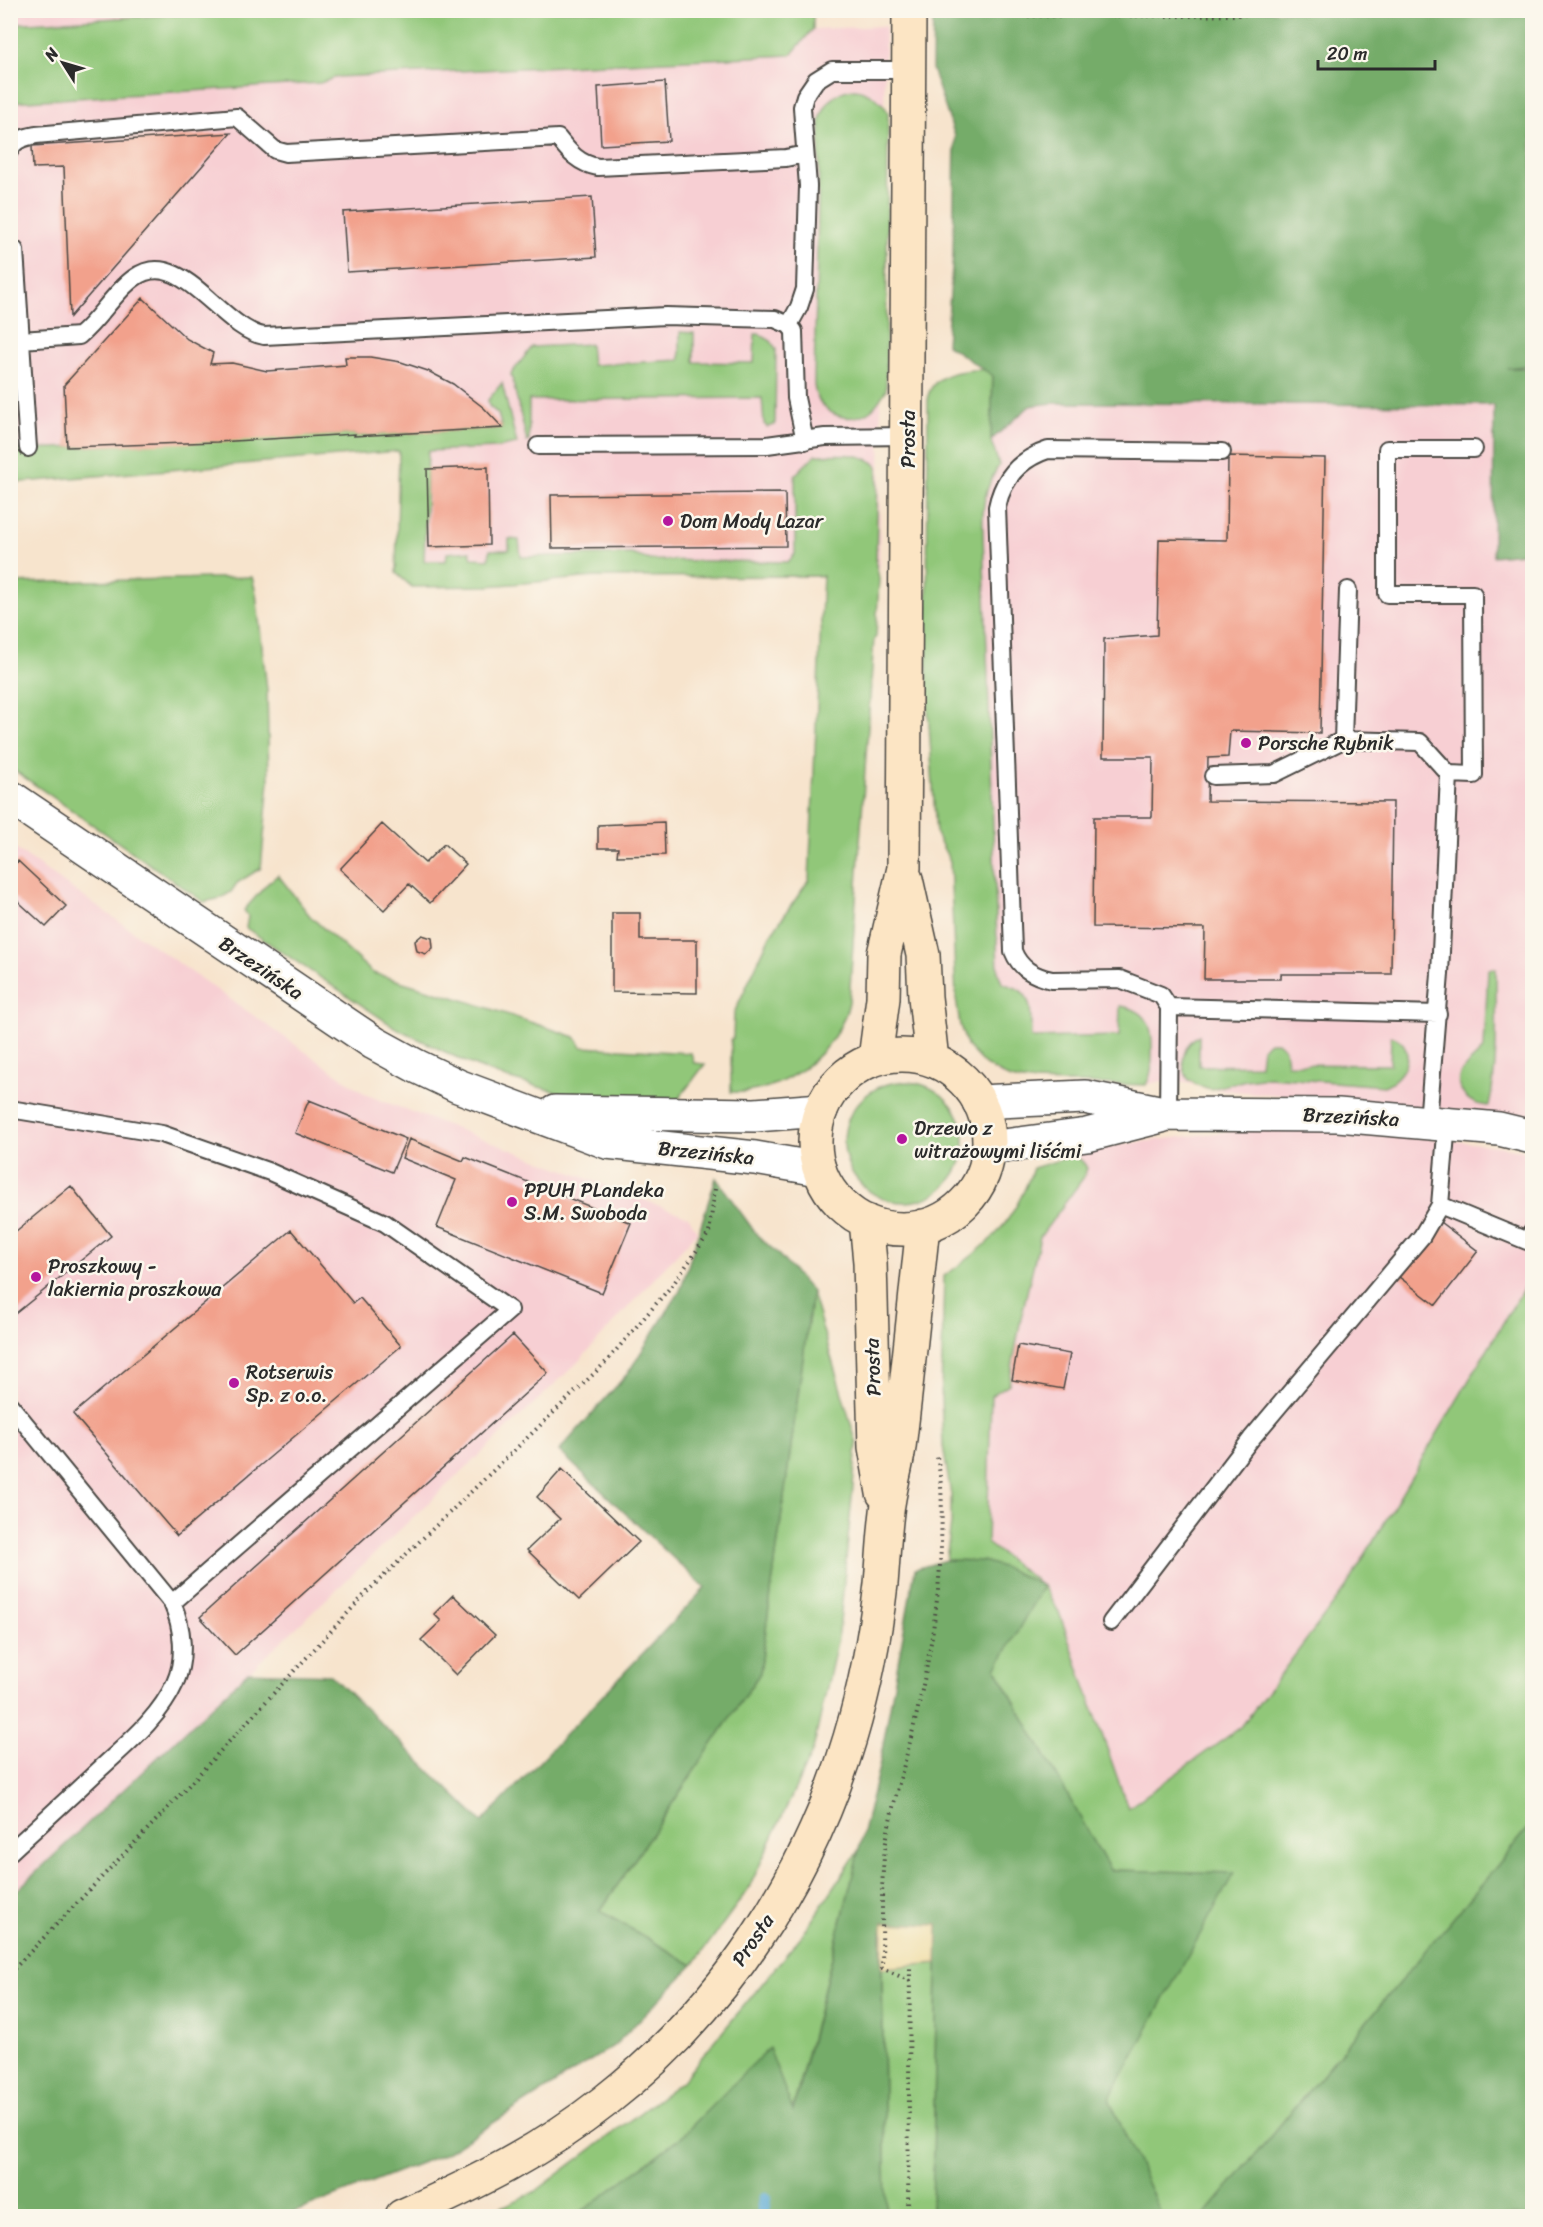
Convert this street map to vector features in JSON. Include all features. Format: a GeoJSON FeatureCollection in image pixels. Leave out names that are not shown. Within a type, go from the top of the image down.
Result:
{"type":"FeatureCollection","features":[{"type":"Feature","properties":{"kind":"main road","name":"Prosta"},"geometry":{"type":"LineString","coordinates":[[876,1059],[884,954],[904,868],[909,13]]}},
{"type":"Feature","properties":{"kind":"main road","name":"Prosta"},"geometry":{"type":"LineString","coordinates":[[904,868],[923,955],[932,1060]]}},
{"type":"Feature","properties":{"kind":"main road"},"geometry":{"type":"LineString","coordinates":[[904,1054],[932,1060],[944,1065],[964,1081],[979,1102],[985,1116],[989,1148],[981,1176],[974,1190],[952,1213],[923,1226],[900,1229],[866,1221],[850,1212],[837,1200],[826,1185],[819,1169],[815,1139],[821,1110],[830,1093],[842,1078],[852,1070],[876,1059],[904,1054]]}},
{"type":"Feature","properties":{"kind":"main road","name":"Prosta"},"geometry":{"type":"LineString","coordinates":[[866,1221],[870,1262],[875,1447],[887,1512]]}},
{"type":"Feature","properties":{"kind":"main road","name":"Prosta"},"geometry":{"type":"LineString","coordinates":[[402,2217],[501,2170],[558,2135],[606,2101],[645,2067],[704,2007],[736,1968],[757,1937],[810,1845],[850,1738],[874,1630],[887,1512],[898,1449],[923,1226]]}},
{"type":"Feature","properties":{"kind":"street","name":"Brzezińska"},"geometry":{"type":"LineString","coordinates":[[10,797],[374,1043],[458,1086],[607,1142],[755,1158],[819,1169]]}},
{"type":"Feature","properties":{"kind":"street","name":"Brzezińska"},"geometry":{"type":"LineString","coordinates":[[979,1102],[1085,1097],[1168,1114],[1338,1115],[1498,1129],[1533,1137]]}},
{"type":"Feature","properties":{"kind":"street","name":"Brzezińska"},"geometry":{"type":"LineString","coordinates":[[526,1111],[755,1115],[821,1110]]}},
{"type":"Feature","properties":{"kind":"street","name":"Brzezińska"},"geometry":{"type":"LineString","coordinates":[[989,1148],[1087,1135],[1168,1114]]}},
{"type":"Feature","properties":{"kind":"lane"},"geometry":{"type":"LineString","coordinates":[[789,325],[800,308],[805,289],[808,186],[802,107],[808,90],[816,80],[828,72],[838,70],[908,70]]}},
{"type":"Feature","properties":{"kind":"lane"},"geometry":{"type":"LineString","coordinates":[[10,150],[22,138],[36,135],[237,117],[275,150],[285,153],[558,138],[578,159],[587,165],[598,167],[786,158],[805,154]]}},
{"type":"Feature","properties":{"kind":"lane"},"geometry":{"type":"LineString","coordinates":[[15,250],[15,318],[21,340],[28,448]]}},
{"type":"Feature","properties":{"kind":"lane"},"geometry":{"type":"LineString","coordinates":[[21,340],[79,336],[133,278],[157,269],[182,277],[244,330],[264,336],[666,316],[775,319],[789,325],[796,339],[796,398],[805,441]]}},
{"type":"Feature","properties":{"kind":"lane"},"geometry":{"type":"LineString","coordinates":[[538,446],[766,445],[825,437],[908,436]]}},
{"type":"Feature","properties":{"kind":"lane"},"geometry":{"type":"LineString","coordinates":[[1449,774],[1474,775],[1473,594],[1387,594],[1387,449],[1474,449]]}},
{"type":"Feature","properties":{"kind":"lane"},"geometry":{"type":"LineString","coordinates":[[1168,1114],[1169,1007],[1161,995],[1120,979],[1052,980],[1036,976],[1020,965],[1013,951],[997,507],[1002,489],[1012,473],[1026,460],[1048,450],[1222,452]]}},
{"type":"Feature","properties":{"kind":"lane"},"geometry":{"type":"LineString","coordinates":[[1343,740],[1348,590]]}},
{"type":"Feature","properties":{"kind":"lane"},"geometry":{"type":"LineString","coordinates":[[1111,1622],[1251,1439],[1422,1236],[1440,1205],[1437,1123],[1438,1014],[1449,774],[1420,742],[1343,740],[1274,774],[1213,776]]}},
{"type":"Feature","properties":{"kind":"lane"},"geometry":{"type":"LineString","coordinates":[[1169,1007],[1438,1014]]}},
{"type":"Feature","properties":{"kind":"lane"},"geometry":{"type":"LineString","coordinates":[[10,1109],[162,1134],[270,1172],[385,1223],[510,1310],[172,1603]]}},
{"type":"Feature","properties":{"kind":"lane"},"geometry":{"type":"LineString","coordinates":[[702,1152],[703,1115]]}},
{"type":"Feature","properties":{"kind":"lane"},"geometry":{"type":"LineString","coordinates":[[1440,1205],[1527,1241],[1533,1232]]}},
{"type":"Feature","properties":{"kind":"lane"},"geometry":{"type":"LineString","coordinates":[[10,1405],[172,1603],[179,1617],[182,1660],[175,1683],[160,1709],[130,1741],[10,1852]]}},
{"type":"Feature","properties":{"kind":"path"},"geometry":{"type":"LineString","coordinates":[[909,13],[1190,16],[1423,10]]}},
{"type":"Feature","properties":{"kind":"path"},"geometry":{"type":"LineString","coordinates":[[10,1973],[165,1811],[368,1592],[606,1362],[674,1283],[709,1233],[716,1190]]}},
{"type":"Feature","properties":{"kind":"path"},"geometry":{"type":"LineString","coordinates":[[910,1982],[882,1968],[882,1900],[885,1848],[933,1633],[940,1576],[942,1523],[941,1477],[937,1456]]}},
{"type":"Feature","properties":{"kind":"path"},"geometry":{"type":"LineString","coordinates":[[908,2217],[910,1965]]}},
{"type":"Feature","properties":{"kind":"shaded area"},"geometry":{"type":"Polygon","coordinates":[[[813,10],[814,29],[885,26],[879,578],[823,576],[596,577],[487,586],[412,587],[396,573],[399,451],[11,483],[11,11],[813,10]]]}},
{"type":"Feature","properties":{"kind":"shaded area"},"geometry":{"type":"Polygon","coordinates":[[[1053,403],[1500,404],[1499,555],[1532,552],[1532,1128],[1481,1113],[1211,1089],[1170,1079],[1145,1085],[1019,1081],[1001,1076],[985,1065],[965,550],[991,440],[1030,406],[1053,403]]]}},
{"type":"Feature","properties":{"kind":"shaded area"},"geometry":{"type":"Polygon","coordinates":[[[11,846],[367,1095],[689,1217],[697,1232],[577,1363],[11,1896],[11,846]]]}},
{"type":"Feature","properties":{"kind":"shaded area"},"geometry":{"type":"Polygon","coordinates":[[[1276,1126],[1446,1140],[1505,1147],[1532,1153],[1532,1274],[1346,1587],[1241,1727],[1128,1809],[1059,1612],[987,1543],[991,1396],[1009,1384],[1021,1318],[1040,1237],[1084,1177],[1084,1162],[1079,1157],[1080,1149],[1276,1126]]]}},
{"type":"Feature","properties":{"kind":"green space"},"geometry":{"type":"Polygon","coordinates":[[[813,10],[813,29],[791,55],[337,77],[320,83],[11,102],[11,24],[244,11],[813,10]]]}},
{"type":"Feature","properties":{"kind":"green space"},"geometry":{"type":"Polygon","coordinates":[[[933,11],[1532,11],[1532,365],[1507,368],[1532,368],[1532,552],[1493,556],[1494,405],[1053,403],[1030,406],[991,440],[993,376],[946,344],[953,255],[955,136],[932,69],[933,11]]]}},
{"type":"Feature","properties":{"kind":"green space"},"geometry":{"type":"Polygon","coordinates":[[[855,89],[874,97],[888,112],[886,390],[872,409],[863,415],[843,417],[834,414],[819,401],[814,381],[820,120],[832,98],[842,92],[855,89]]]}},
{"type":"Feature","properties":{"kind":"green space"},"geometry":{"type":"Polygon","coordinates":[[[680,332],[694,333],[694,362],[754,363],[755,334],[771,341],[776,349],[775,425],[767,427],[764,424],[762,398],[529,400],[529,441],[527,442],[511,374],[532,347],[590,344],[592,365],[680,360],[680,332]]]}},
{"type":"Feature","properties":{"kind":"green space"},"geometry":{"type":"Polygon","coordinates":[[[993,369],[991,440],[999,465],[987,490],[983,524],[998,972],[1002,983],[1022,992],[1029,1003],[1031,1038],[1119,1036],[1120,1006],[1130,1008],[1144,1016],[1152,1036],[1152,1066],[1146,1085],[1029,1082],[1010,1079],[985,1065],[967,1046],[960,1025],[956,998],[950,861],[936,834],[927,693],[928,396],[932,387],[946,376],[965,371],[993,369]]]}},
{"type":"Feature","properties":{"kind":"green space"},"geometry":{"type":"Polygon","coordinates":[[[502,383],[517,444],[497,448],[428,451],[424,561],[446,561],[447,553],[470,551],[472,558],[489,559],[490,550],[509,550],[509,539],[519,540],[521,557],[631,554],[650,560],[788,562],[795,554],[795,475],[815,455],[857,456],[878,467],[876,565],[879,578],[876,637],[874,639],[849,1002],[834,1037],[821,1053],[805,1067],[770,1087],[731,1092],[731,1039],[733,1038],[734,1013],[770,936],[809,880],[823,576],[596,577],[487,586],[412,587],[396,573],[399,451],[11,483],[11,450],[502,428],[498,414],[489,406],[488,400],[502,383]]]}},
{"type":"Feature","properties":{"kind":"green space"},"geometry":{"type":"Polygon","coordinates":[[[252,577],[256,593],[267,690],[269,781],[261,868],[237,883],[231,892],[221,898],[204,902],[11,768],[11,583],[252,577]]]}},
{"type":"Feature","properties":{"kind":"green space"},"geometry":{"type":"Polygon","coordinates":[[[278,875],[310,916],[373,973],[575,1037],[582,1047],[691,1053],[694,1063],[705,1064],[674,1105],[589,1101],[503,1077],[468,1063],[396,1028],[246,928],[248,916],[244,910],[278,875]]]}},
{"type":"Feature","properties":{"kind":"green space"},"geometry":{"type":"Polygon","coordinates":[[[1496,969],[1496,1038],[1489,1106],[1475,1103],[1467,1098],[1460,1087],[1459,1080],[1464,1068],[1484,1048],[1488,970],[1496,969]]]}},
{"type":"Feature","properties":{"kind":"green space"},"geometry":{"type":"Polygon","coordinates":[[[1199,1035],[1199,1066],[1260,1065],[1262,1048],[1269,1042],[1277,1042],[1285,1049],[1287,1064],[1390,1065],[1391,1036],[1400,1040],[1407,1054],[1403,1069],[1398,1076],[1384,1086],[1269,1077],[1211,1089],[1197,1085],[1188,1079],[1185,1073],[1184,1054],[1189,1044],[1199,1035]]]}},
{"type":"Feature","properties":{"kind":"green space"},"geometry":{"type":"Polygon","coordinates":[[[904,1082],[927,1087],[946,1100],[959,1119],[964,1142],[959,1165],[946,1184],[927,1197],[904,1202],[881,1197],[862,1184],[849,1165],[844,1142],[849,1119],[862,1100],[881,1087],[904,1082]]]}},
{"type":"Feature","properties":{"kind":"green space"},"geometry":{"type":"Polygon","coordinates":[[[1072,1156],[1081,1160],[1087,1168],[1084,1177],[1040,1237],[1021,1318],[1009,1384],[991,1396],[987,1543],[1043,1586],[1059,1612],[1128,1808],[1241,1727],[1346,1587],[1532,1274],[1532,1824],[1204,2216],[1162,2216],[1109,2099],[1233,1873],[1110,1870],[996,1669],[1042,1586],[983,1561],[946,1560],[951,1523],[951,1495],[943,1446],[941,1396],[944,1276],[975,1253],[999,1231],[1018,1204],[1033,1168],[1072,1156]]]}},
{"type":"Feature","properties":{"kind":"green space"},"geometry":{"type":"Polygon","coordinates":[[[716,1178],[757,1235],[777,1253],[812,1292],[760,1673],[600,1911],[693,1965],[615,2045],[446,2153],[287,2215],[11,2216],[11,1896],[248,1672],[331,1675],[482,1822],[705,1588],[559,1451],[628,1373],[680,1291],[716,1178]]]}},
{"type":"Feature","properties":{"kind":"green space"},"geometry":{"type":"Polygon","coordinates":[[[812,1293],[857,1444],[839,1633],[813,1750],[749,1888],[693,1965],[600,1911],[760,1673],[812,1293]]]}},
{"type":"Feature","properties":{"kind":"green space"},"geometry":{"type":"Polygon","coordinates":[[[946,1560],[983,1561],[1008,1569],[1043,1586],[996,1669],[1110,1870],[1234,1873],[1109,2099],[1162,2216],[932,2216],[938,1925],[883,1923],[881,1933],[886,2216],[576,2216],[680,2138],[769,2048],[793,2111],[879,1767],[915,1569],[946,1560]]]}},
{"type":"Feature","properties":{"kind":"green space"},"geometry":{"type":"Polygon","coordinates":[[[1532,1824],[1532,2216],[1204,2216],[1532,1824]]]}},
{"type":"Feature","properties":{"kind":"green space"},"geometry":{"type":"Polygon","coordinates":[[[860,1848],[792,2112],[769,2049],[680,2138],[576,2216],[483,2216],[536,2191],[682,2081],[803,1934],[860,1848]]]}},
{"type":"Feature","properties":{"kind":"green space"},"geometry":{"type":"Polygon","coordinates":[[[937,1963],[932,2216],[886,2216],[882,1968],[937,1963]]]}},
{"type":"Feature","properties":{"kind":"sand"},"geometry":{"type":"Polygon","coordinates":[[[883,1923],[938,1925],[937,1963],[882,1968],[883,1923]]]}},
{"type":"Feature","properties":{"kind":"building"},"geometry":{"type":"Polygon","coordinates":[[[665,82],[669,141],[601,145],[598,87],[665,82]]]}},
{"type":"Feature","properties":{"kind":"building"},"geometry":{"type":"Polygon","coordinates":[[[231,133],[70,317],[64,167],[33,168],[32,146],[231,133]]]}},
{"type":"Feature","properties":{"kind":"building"},"geometry":{"type":"Polygon","coordinates":[[[592,197],[596,257],[347,272],[343,212],[592,197]]]}},
{"type":"Feature","properties":{"kind":"building"},"geometry":{"type":"Polygon","coordinates":[[[143,298],[187,339],[213,353],[210,364],[232,363],[267,371],[346,365],[345,357],[370,357],[401,362],[428,371],[453,384],[484,408],[503,428],[67,447],[64,385],[143,298]]]}},
{"type":"Feature","properties":{"kind":"building"},"geometry":{"type":"Polygon","coordinates":[[[1228,456],[1325,458],[1320,733],[1230,731],[1228,757],[1208,758],[1207,801],[1393,802],[1391,974],[1281,974],[1281,979],[1204,979],[1205,928],[1093,927],[1094,817],[1152,817],[1153,757],[1103,757],[1104,639],[1157,635],[1159,539],[1227,540],[1228,456]]]}},
{"type":"Feature","properties":{"kind":"building"},"geometry":{"type":"Polygon","coordinates":[[[488,467],[489,545],[429,547],[427,469],[488,467]]]}},
{"type":"Feature","properties":{"kind":"building","name":"Dom Mody Lazar"},"geometry":{"type":"Polygon","coordinates":[[[785,493],[786,546],[552,548],[551,495],[785,493]]]}},
{"type":"Feature","properties":{"kind":"building"},"geometry":{"type":"Polygon","coordinates":[[[664,822],[665,855],[617,856],[618,848],[598,848],[598,825],[664,822]]]}},
{"type":"Feature","properties":{"kind":"building"},"geometry":{"type":"Polygon","coordinates":[[[382,824],[425,863],[444,844],[466,864],[430,903],[409,884],[384,910],[340,869],[382,824]]]}},
{"type":"Feature","properties":{"kind":"building"},"geometry":{"type":"Polygon","coordinates":[[[18,861],[66,906],[46,927],[10,894],[10,869],[18,861]]]}},
{"type":"Feature","properties":{"kind":"building"},"geometry":{"type":"Polygon","coordinates":[[[612,913],[640,913],[640,940],[697,940],[697,993],[612,992],[612,913]]]}},
{"type":"Feature","properties":{"kind":"building"},"geometry":{"type":"Polygon","coordinates":[[[422,935],[432,938],[433,948],[426,954],[417,951],[415,941],[422,935]]]}},
{"type":"Feature","properties":{"kind":"building"},"geometry":{"type":"Polygon","coordinates":[[[309,1100],[406,1139],[392,1172],[295,1133],[309,1100]]]}},
{"type":"Feature","properties":{"kind":"building","name":"PPUH PLandeka S.M. Swoboda"},"geometry":{"type":"Polygon","coordinates":[[[409,1139],[463,1161],[465,1157],[631,1223],[602,1293],[437,1227],[456,1180],[402,1158],[409,1139]]]}},
{"type":"Feature","properties":{"kind":"building","name":"Proszkowy - lakiernia proszkowa"},"geometry":{"type":"Polygon","coordinates":[[[71,1186],[111,1236],[10,1318],[10,1236],[71,1186]]]}},
{"type":"Feature","properties":{"kind":"building"},"geometry":{"type":"Polygon","coordinates":[[[1432,1216],[1478,1251],[1436,1305],[1390,1270],[1432,1216]]]}},
{"type":"Feature","properties":{"kind":"building","name":"Rotserwis Sp. z o.o."},"geometry":{"type":"Polygon","coordinates":[[[291,1230],[353,1303],[360,1298],[401,1346],[177,1536],[73,1414],[291,1230]]]}},
{"type":"Feature","properties":{"kind":"building"},"geometry":{"type":"Polygon","coordinates":[[[513,1335],[548,1373],[235,1655],[200,1617],[513,1335]]]}},
{"type":"Feature","properties":{"kind":"building"},"geometry":{"type":"Polygon","coordinates":[[[1018,1345],[1070,1354],[1063,1389],[1012,1380],[1018,1345]]]}},
{"type":"Feature","properties":{"kind":"building"},"geometry":{"type":"Polygon","coordinates":[[[562,1469],[639,1542],[579,1600],[527,1550],[560,1519],[537,1497],[562,1469]]]}},
{"type":"Feature","properties":{"kind":"building"},"geometry":{"type":"Polygon","coordinates":[[[453,1595],[495,1635],[456,1675],[421,1640],[441,1621],[434,1614],[453,1595]]]}},
{"type":"Feature","properties":{"kind":"waterway"},"geometry":{"type":"LineString","coordinates":[[762,2216],[765,2199]]}},
{"type":"Feature","properties":{"kind":"place","name":"Dom Mody Lazar"},"geometry":{"type":"Point","coordinates":[668,521]}},
{"type":"Feature","properties":{"kind":"place","name":"Porsche Rybnik"},"geometry":{"type":"Point","coordinates":[1246,743]}},
{"type":"Feature","properties":{"kind":"place","name":"Drzewo z witrażowymi liśćmi"},"geometry":{"type":"Point","coordinates":[902,1139]}},
{"type":"Feature","properties":{"kind":"place","name":"PPUH PLandeka S.M. Swoboda"},"geometry":{"type":"Point","coordinates":[512,1202]}},
{"type":"Feature","properties":{"kind":"place","name":"Proszkowy - lakiernia proszkowa"},"geometry":{"type":"Point","coordinates":[36,1277]}},
{"type":"Feature","properties":{"kind":"place","name":"Rotserwis Sp. z o.o."},"geometry":{"type":"Point","coordinates":[234,1383]}}]}
